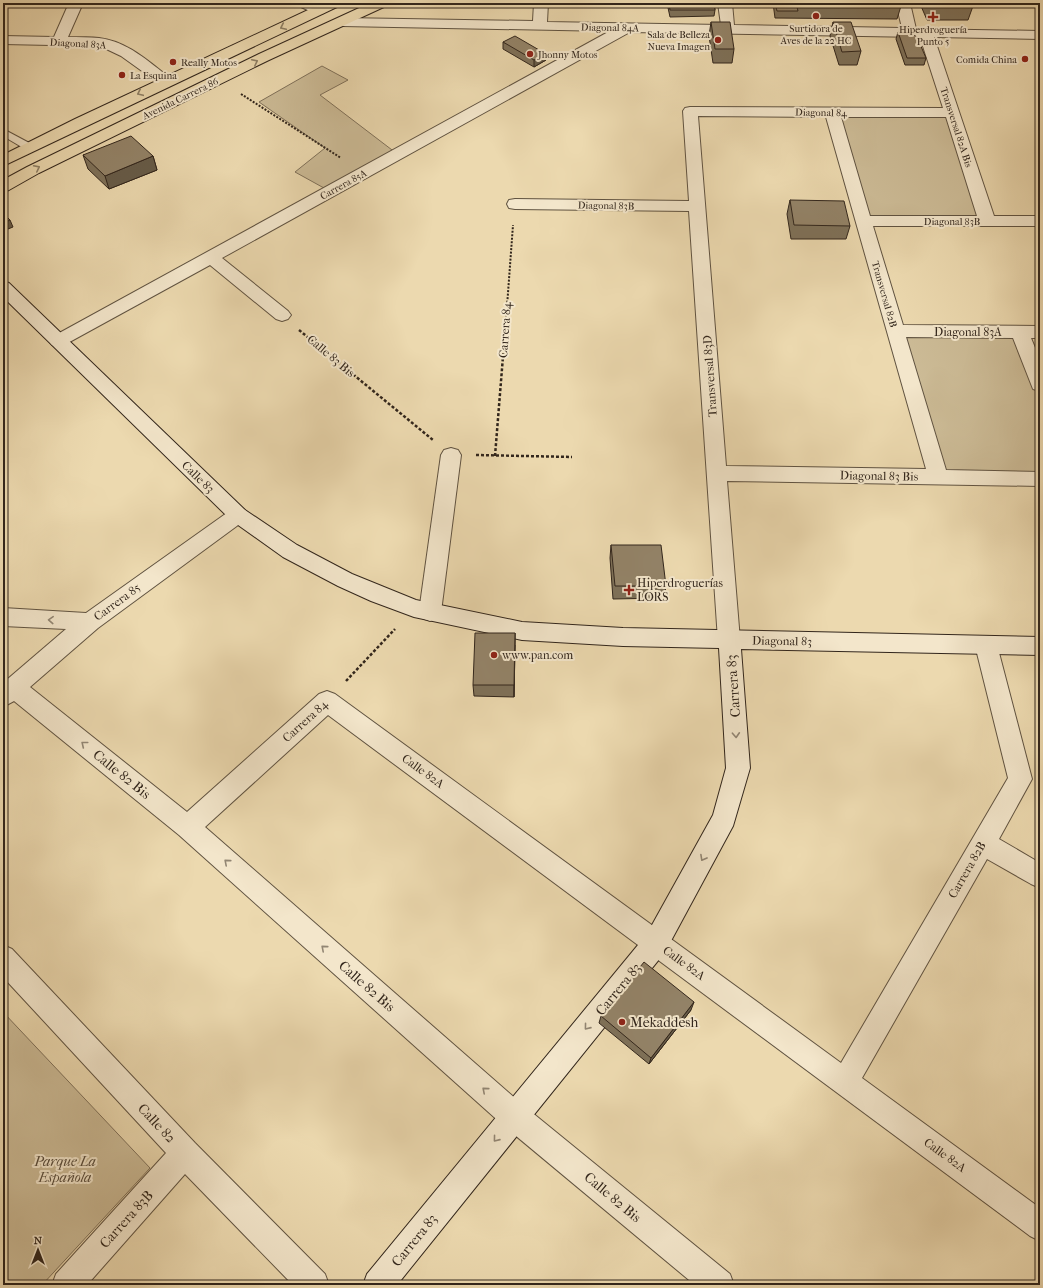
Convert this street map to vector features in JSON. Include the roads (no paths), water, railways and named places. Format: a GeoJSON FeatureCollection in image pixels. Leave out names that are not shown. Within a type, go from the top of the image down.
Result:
{"type":"FeatureCollection","features":[{"type":"Feature","properties":{"kind":"main road","name":"Avenida Carrera 86"},"geometry":{"type":"LineString","coordinates":[[3,161],[165,81],[334,3]]}},
{"type":"Feature","properties":{"kind":"main road","name":"Avenida Carrera 86"},"geometry":{"type":"LineString","coordinates":[[3,187],[33,170],[264,58],[342,22],[369,17],[381,3]]}},
{"type":"Feature","properties":{"kind":"street"},"geometry":{"type":"LineString","coordinates":[[59,41],[76,3]]}},
{"type":"Feature","properties":{"kind":"street"},"geometry":{"type":"LineString","coordinates":[[304,3],[319,10]]}},
{"type":"Feature","properties":{"kind":"street"},"geometry":{"type":"LineString","coordinates":[[540,26],[541,3]]}},
{"type":"Feature","properties":{"kind":"street"},"geometry":{"type":"LineString","coordinates":[[725,3],[728,29]]}},
{"type":"Feature","properties":{"kind":"street"},"geometry":{"type":"LineString","coordinates":[[902,3],[910,33]]}},
{"type":"Feature","properties":{"kind":"street","name":"Diagonal 84A"},"geometry":{"type":"LineString","coordinates":[[369,17],[540,26],[1040,35]]}},
{"type":"Feature","properties":{"kind":"street","name":"Carrera 85A"},"geometry":{"type":"LineString","coordinates":[[58,341],[627,28]]}},
{"type":"Feature","properties":{"kind":"street","name":"Transversal 82A Bis"},"geometry":{"type":"LineString","coordinates":[[926,33],[987,221]]}},
{"type":"Feature","properties":{"kind":"street","name":"Diagonal 83A"},"geometry":{"type":"LineString","coordinates":[[3,40],[100,42],[112,44],[124,50],[165,81]]}},
{"type":"Feature","properties":{"kind":"street","name":"Diagonal 84"},"geometry":{"type":"LineString","coordinates":[[690,111],[952,113]]}},
{"type":"Feature","properties":{"kind":"street","name":"Transversal 83D"},"geometry":{"type":"LineString","coordinates":[[690,111],[729,640]]}},
{"type":"Feature","properties":{"kind":"street","name":"Transversal 82B"},"geometry":{"type":"LineString","coordinates":[[832,112],[938,477]]}},
{"type":"Feature","properties":{"kind":"street","name":"Diagonal 83B"},"geometry":{"type":"LineString","coordinates":[[515,204],[697,206]]}},
{"type":"Feature","properties":{"kind":"street","name":"Diagonal 83B"},"geometry":{"type":"LineString","coordinates":[[864,221],[1040,221]]}},
{"type":"Feature","properties":{"kind":"street"},"geometry":{"type":"LineString","coordinates":[[211,257],[282,315]]}},
{"type":"Feature","properties":{"kind":"street","name":"Calle 83"},"geometry":{"type":"LineString","coordinates":[[3,287],[238,515],[290,551],[345,580],[379,595],[422,610]]}},
{"type":"Feature","properties":{"kind":"street","name":"Diagonal 83A"},"geometry":{"type":"LineString","coordinates":[[896,332],[1040,332]]}},
{"type":"Feature","properties":{"kind":"street"},"geometry":{"type":"LineString","coordinates":[[1020,332],[1040,384]]}},
{"type":"Feature","properties":{"kind":"street"},"geometry":{"type":"LineString","coordinates":[[422,610],[451,455]]}},
{"type":"Feature","properties":{"kind":"street","name":"Diagonal 83 Bis"},"geometry":{"type":"LineString","coordinates":[[717,473],[1040,479]]}},
{"type":"Feature","properties":{"kind":"street","name":"Carrera 85"},"geometry":{"type":"LineString","coordinates":[[9,692],[90,622],[238,515]]}},
{"type":"Feature","properties":{"kind":"street","name":"Diagonal 83"},"geometry":{"type":"LineString","coordinates":[[422,610],[522,631],[623,637],[1040,646]]}},
{"type":"Feature","properties":{"kind":"street"},"geometry":{"type":"LineString","coordinates":[[3,617],[90,622]]}},
{"type":"Feature","properties":{"kind":"street","name":"Carrera 83"},"geometry":{"type":"LineString","coordinates":[[378,1285],[656,943],[724,818],[738,768],[729,640]]}},
{"type":"Feature","properties":{"kind":"street","name":"Carrera 82B"},"geometry":{"type":"LineString","coordinates":[[845,1082],[1020,779],[986,645]]}},
{"type":"Feature","properties":{"kind":"street","name":"Calle 82 Bis"},"geometry":{"type":"LineString","coordinates":[[9,692],[188,827],[514,1116],[719,1285]]}},
{"type":"Feature","properties":{"kind":"street","name":"Calle 82A"},"geometry":{"type":"LineString","coordinates":[[327,701],[1040,1226]]}},
{"type":"Feature","properties":{"kind":"street","name":"Carrera 84"},"geometry":{"type":"LineString","coordinates":[[188,827],[327,701]]}},
{"type":"Feature","properties":{"kind":"street"},"geometry":{"type":"LineString","coordinates":[[983,843],[1040,876]]}},
{"type":"Feature","properties":{"kind":"street","name":"Calle 82"},"geometry":{"type":"LineString","coordinates":[[3,958],[185,1153],[314,1285]]}},
{"type":"Feature","properties":{"kind":"street","name":"Carrera 83B"},"geometry":{"type":"LineString","coordinates":[[67,1285],[185,1153]]}},
{"type":"Feature","properties":{"kind":"lane"},"geometry":{"type":"LineString","coordinates":[[3,132],[29,148]]}},
{"type":"Feature","properties":{"kind":"place","name":"Surtidora de Aves de la 22 HC"},"geometry":{"type":"Point","coordinates":[816,16]}},
{"type":"Feature","properties":{"kind":"place","name":"Hiperdroguería Punto 5"},"geometry":{"type":"Point","coordinates":[933,17]}},
{"type":"Feature","properties":{"kind":"place","name":"Sala de Belleza Nueva Imagen"},"geometry":{"type":"Point","coordinates":[718,40]}},
{"type":"Feature","properties":{"kind":"place","name":"Jhonny Motos"},"geometry":{"type":"Point","coordinates":[530,54]}},
{"type":"Feature","properties":{"kind":"place","name":"Comida China"},"geometry":{"type":"Point","coordinates":[1025,59]}},
{"type":"Feature","properties":{"kind":"place","name":"Really Motos"},"geometry":{"type":"Point","coordinates":[173,62]}},
{"type":"Feature","properties":{"kind":"place","name":"La Esquina"},"geometry":{"type":"Point","coordinates":[122,75]}},
{"type":"Feature","properties":{"kind":"place","name":"Hiperdroguerías LORS"},"geometry":{"type":"Point","coordinates":[629,590]}},
{"type":"Feature","properties":{"kind":"place","name":"www.pan.com"},"geometry":{"type":"Point","coordinates":[494,655]}},
{"type":"Feature","properties":{"kind":"place","name":"Mekaddesh"},"geometry":{"type":"Point","coordinates":[622,1022]}},
{"type":"Feature","properties":{"kind":"park label","name":"Parque La Española"},"geometry":{"type":"Point","coordinates":[65,1170]}}]}
